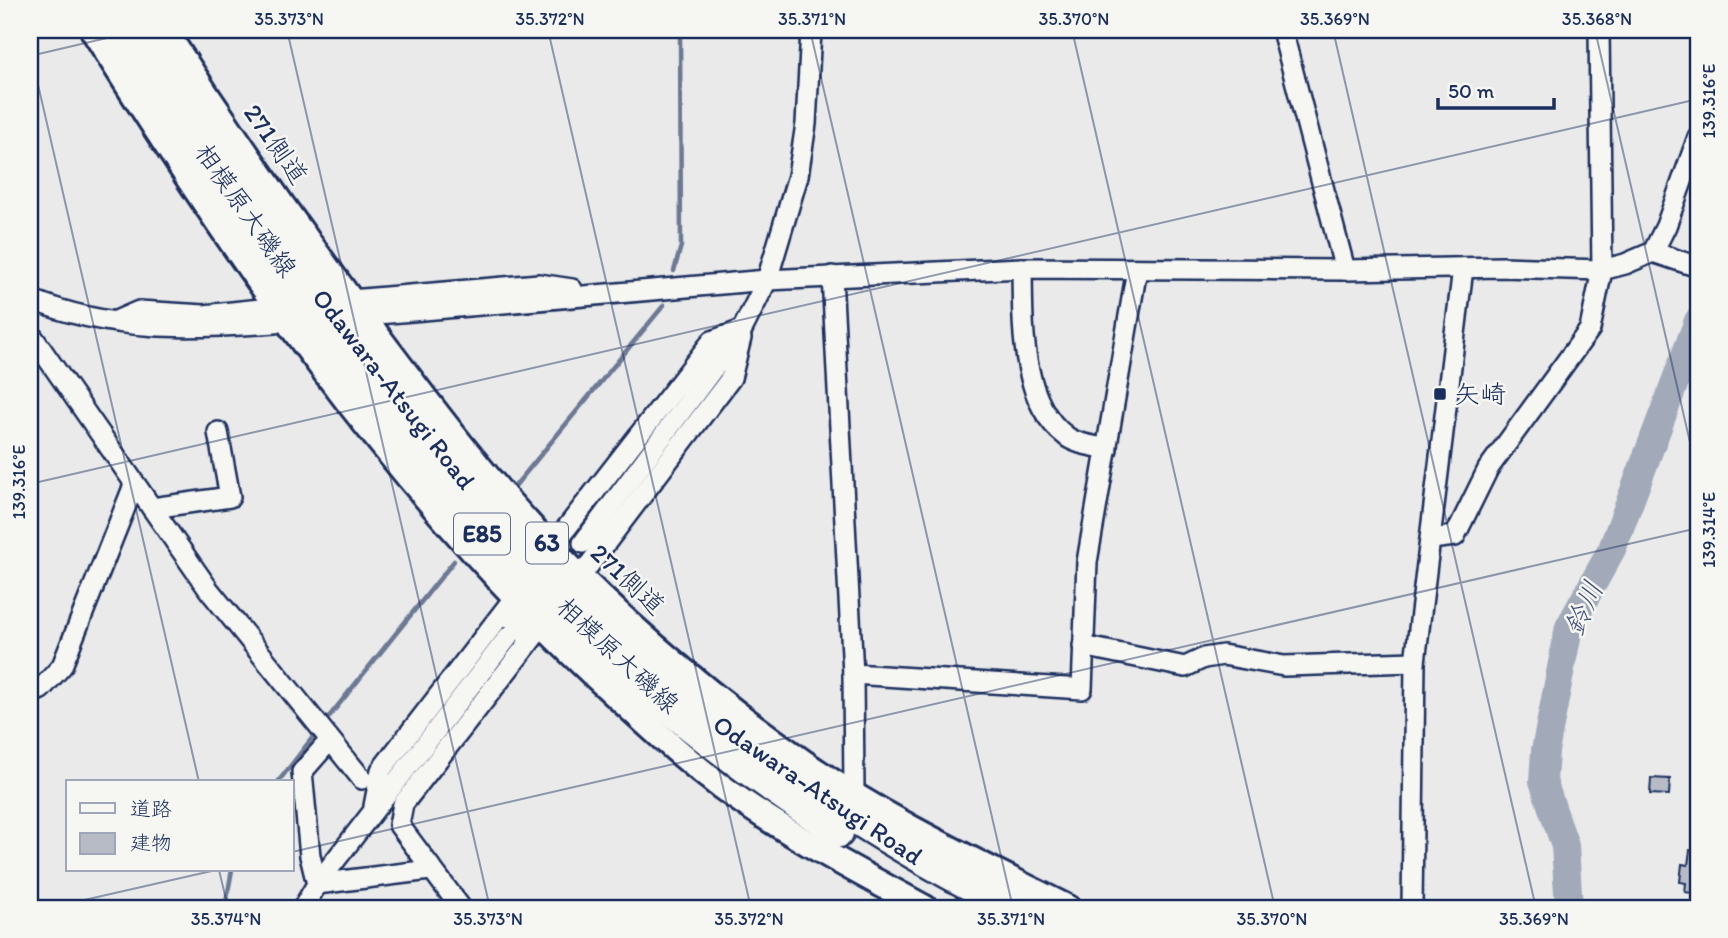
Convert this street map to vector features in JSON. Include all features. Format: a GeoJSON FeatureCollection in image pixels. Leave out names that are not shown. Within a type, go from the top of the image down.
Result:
{"type":"FeatureCollection","features":[{"type":"Feature","properties":{"kind":"highway","name":"Odawara-Atsugi Road"},"geometry":{"type":"LineString","coordinates":[[120,30],[328,344],[416,457],[504,557],[560,614],[673,716],[759,781],[845,837],[973,908]]}},
{"type":"Feature","properties":{"kind":"highway","name":"Odawara-Atsugi Road"},"geometry":{"type":"LineString","coordinates":[[146,30],[345,331],[438,452],[498,521],[575,601],[683,698],[777,770],[947,875],[1012,908]]}},
{"type":"Feature","properties":{"kind":"main road","name":"相模原大磯線"},"geometry":{"type":"LineString","coordinates":[[93,30],[277,315],[508,607],[719,784],[782,829],[925,908]]}},
{"type":"Feature","properties":{"kind":"main road","name":"271側道"},"geometry":{"type":"LineString","coordinates":[[164,30],[223,122],[351,300],[470,455],[558,539],[696,681],[752,726],[854,794],[926,836],[1069,908]]}},
{"type":"Feature","properties":{"kind":"street"},"geometry":{"type":"LineString","coordinates":[[583,542],[742,330],[766,280],[798,176],[806,124],[811,30]]}},
{"type":"Feature","properties":{"kind":"street"},"geometry":{"type":"LineString","coordinates":[[1282,30],[1345,270]]}},
{"type":"Feature","properties":{"kind":"street"},"geometry":{"type":"LineString","coordinates":[[1431,539],[1455,536],[1489,470],[1590,329],[1602,270],[1599,30]]}},
{"type":"Feature","properties":{"kind":"street"},"geometry":{"type":"LineString","coordinates":[[378,314],[766,280],[1022,268],[1602,270],[1653,252],[1666,226],[1698,137]]}},
{"type":"Feature","properties":{"kind":"street"},"geometry":{"type":"LineString","coordinates":[[1653,252],[1698,267]]}},
{"type":"Feature","properties":{"kind":"street"},"geometry":{"type":"LineString","coordinates":[[1022,268],[1023,330],[1032,389],[1067,438],[1107,449]]}},
{"type":"Feature","properties":{"kind":"street"},"geometry":{"type":"LineString","coordinates":[[1412,908],[1415,662],[1463,268]]}},
{"type":"Feature","properties":{"kind":"street"},"geometry":{"type":"LineString","coordinates":[[853,674],[1082,689],[1087,562],[1137,269]]}},
{"type":"Feature","properties":{"kind":"street"},"geometry":{"type":"LineString","coordinates":[[832,276],[853,674],[854,794]]}},
{"type":"Feature","properties":{"kind":"street"},"geometry":{"type":"LineString","coordinates":[[351,300],[538,284],[603,294]]}},
{"type":"Feature","properties":{"kind":"street"},"geometry":{"type":"LineString","coordinates":[[30,299],[53,308],[116,321],[139,311],[204,315],[277,315]]}},
{"type":"Feature","properties":{"kind":"street"},"geometry":{"type":"LineString","coordinates":[[558,539],[712,341],[742,330]]}},
{"type":"Feature","properties":{"kind":"street"},"geometry":{"type":"LineString","coordinates":[[586,570],[731,378],[742,330]]}},
{"type":"Feature","properties":{"kind":"street"},"geometry":{"type":"LineString","coordinates":[[30,333],[209,590],[362,779]]}},
{"type":"Feature","properties":{"kind":"street"},"geometry":{"type":"LineString","coordinates":[[152,508],[230,497],[218,432]]}},
{"type":"Feature","properties":{"kind":"street"},"geometry":{"type":"LineString","coordinates":[[30,694],[41,689],[62,666],[134,485]]}},
{"type":"Feature","properties":{"kind":"street"},"geometry":{"type":"LineString","coordinates":[[373,812],[381,770],[508,607]]}},
{"type":"Feature","properties":{"kind":"street"},"geometry":{"type":"LineString","coordinates":[[461,908],[399,825],[402,804],[536,633]]}},
{"type":"Feature","properties":{"kind":"street"},"geometry":{"type":"LineString","coordinates":[[303,908],[317,884],[509,636]]}},
{"type":"Feature","properties":{"kind":"street"},"geometry":{"type":"LineString","coordinates":[[1083,646],[1177,667],[1223,655],[1284,666],[1415,662]]}},
{"type":"Feature","properties":{"kind":"street"},"geometry":{"type":"LineString","coordinates":[[317,884],[310,856],[302,772],[323,731]]}},
{"type":"Feature","properties":{"kind":"street"},"geometry":{"type":"LineString","coordinates":[[317,884],[430,870]]}},
{"type":"Feature","properties":{"kind":"building"},"geometry":{"type":"Polygon","coordinates":[[[1651,778],[1670,779],[1669,795],[1650,794],[1651,778]]]}},
{"type":"Feature","properties":{"kind":"building"},"geometry":{"type":"Polygon","coordinates":[[[1690,850],[1698,851],[1698,894],[1685,892],[1686,883],[1680,882],[1682,864],[1688,865],[1690,850]]]}},
{"type":"Feature","properties":{"kind":"waterway"},"geometry":{"type":"LineString","coordinates":[[674,271],[681,246],[680,30]]}},
{"type":"Feature","properties":{"kind":"waterway"},"geometry":{"type":"LineString","coordinates":[[515,486],[664,305]]}},
{"type":"Feature","properties":{"kind":"waterway","name":"鈴川"},"geometry":{"type":"LineString","coordinates":[[1569,908],[1565,846],[1543,781],[1545,751],[1569,627],[1612,549],[1698,321]]}},
{"type":"Feature","properties":{"kind":"waterway"},"geometry":{"type":"LineString","coordinates":[[324,723],[454,561]]}},
{"type":"Feature","properties":{"kind":"waterway"},"geometry":{"type":"LineString","coordinates":[[280,780],[316,733]]}},
{"type":"Feature","properties":{"kind":"waterway"},"geometry":{"type":"LineString","coordinates":[[225,908],[232,872]]}},
{"type":"Feature","properties":{"kind":"place","name":"矢崎"},"geometry":{"type":"Point","coordinates":[1440,394]}}]}
